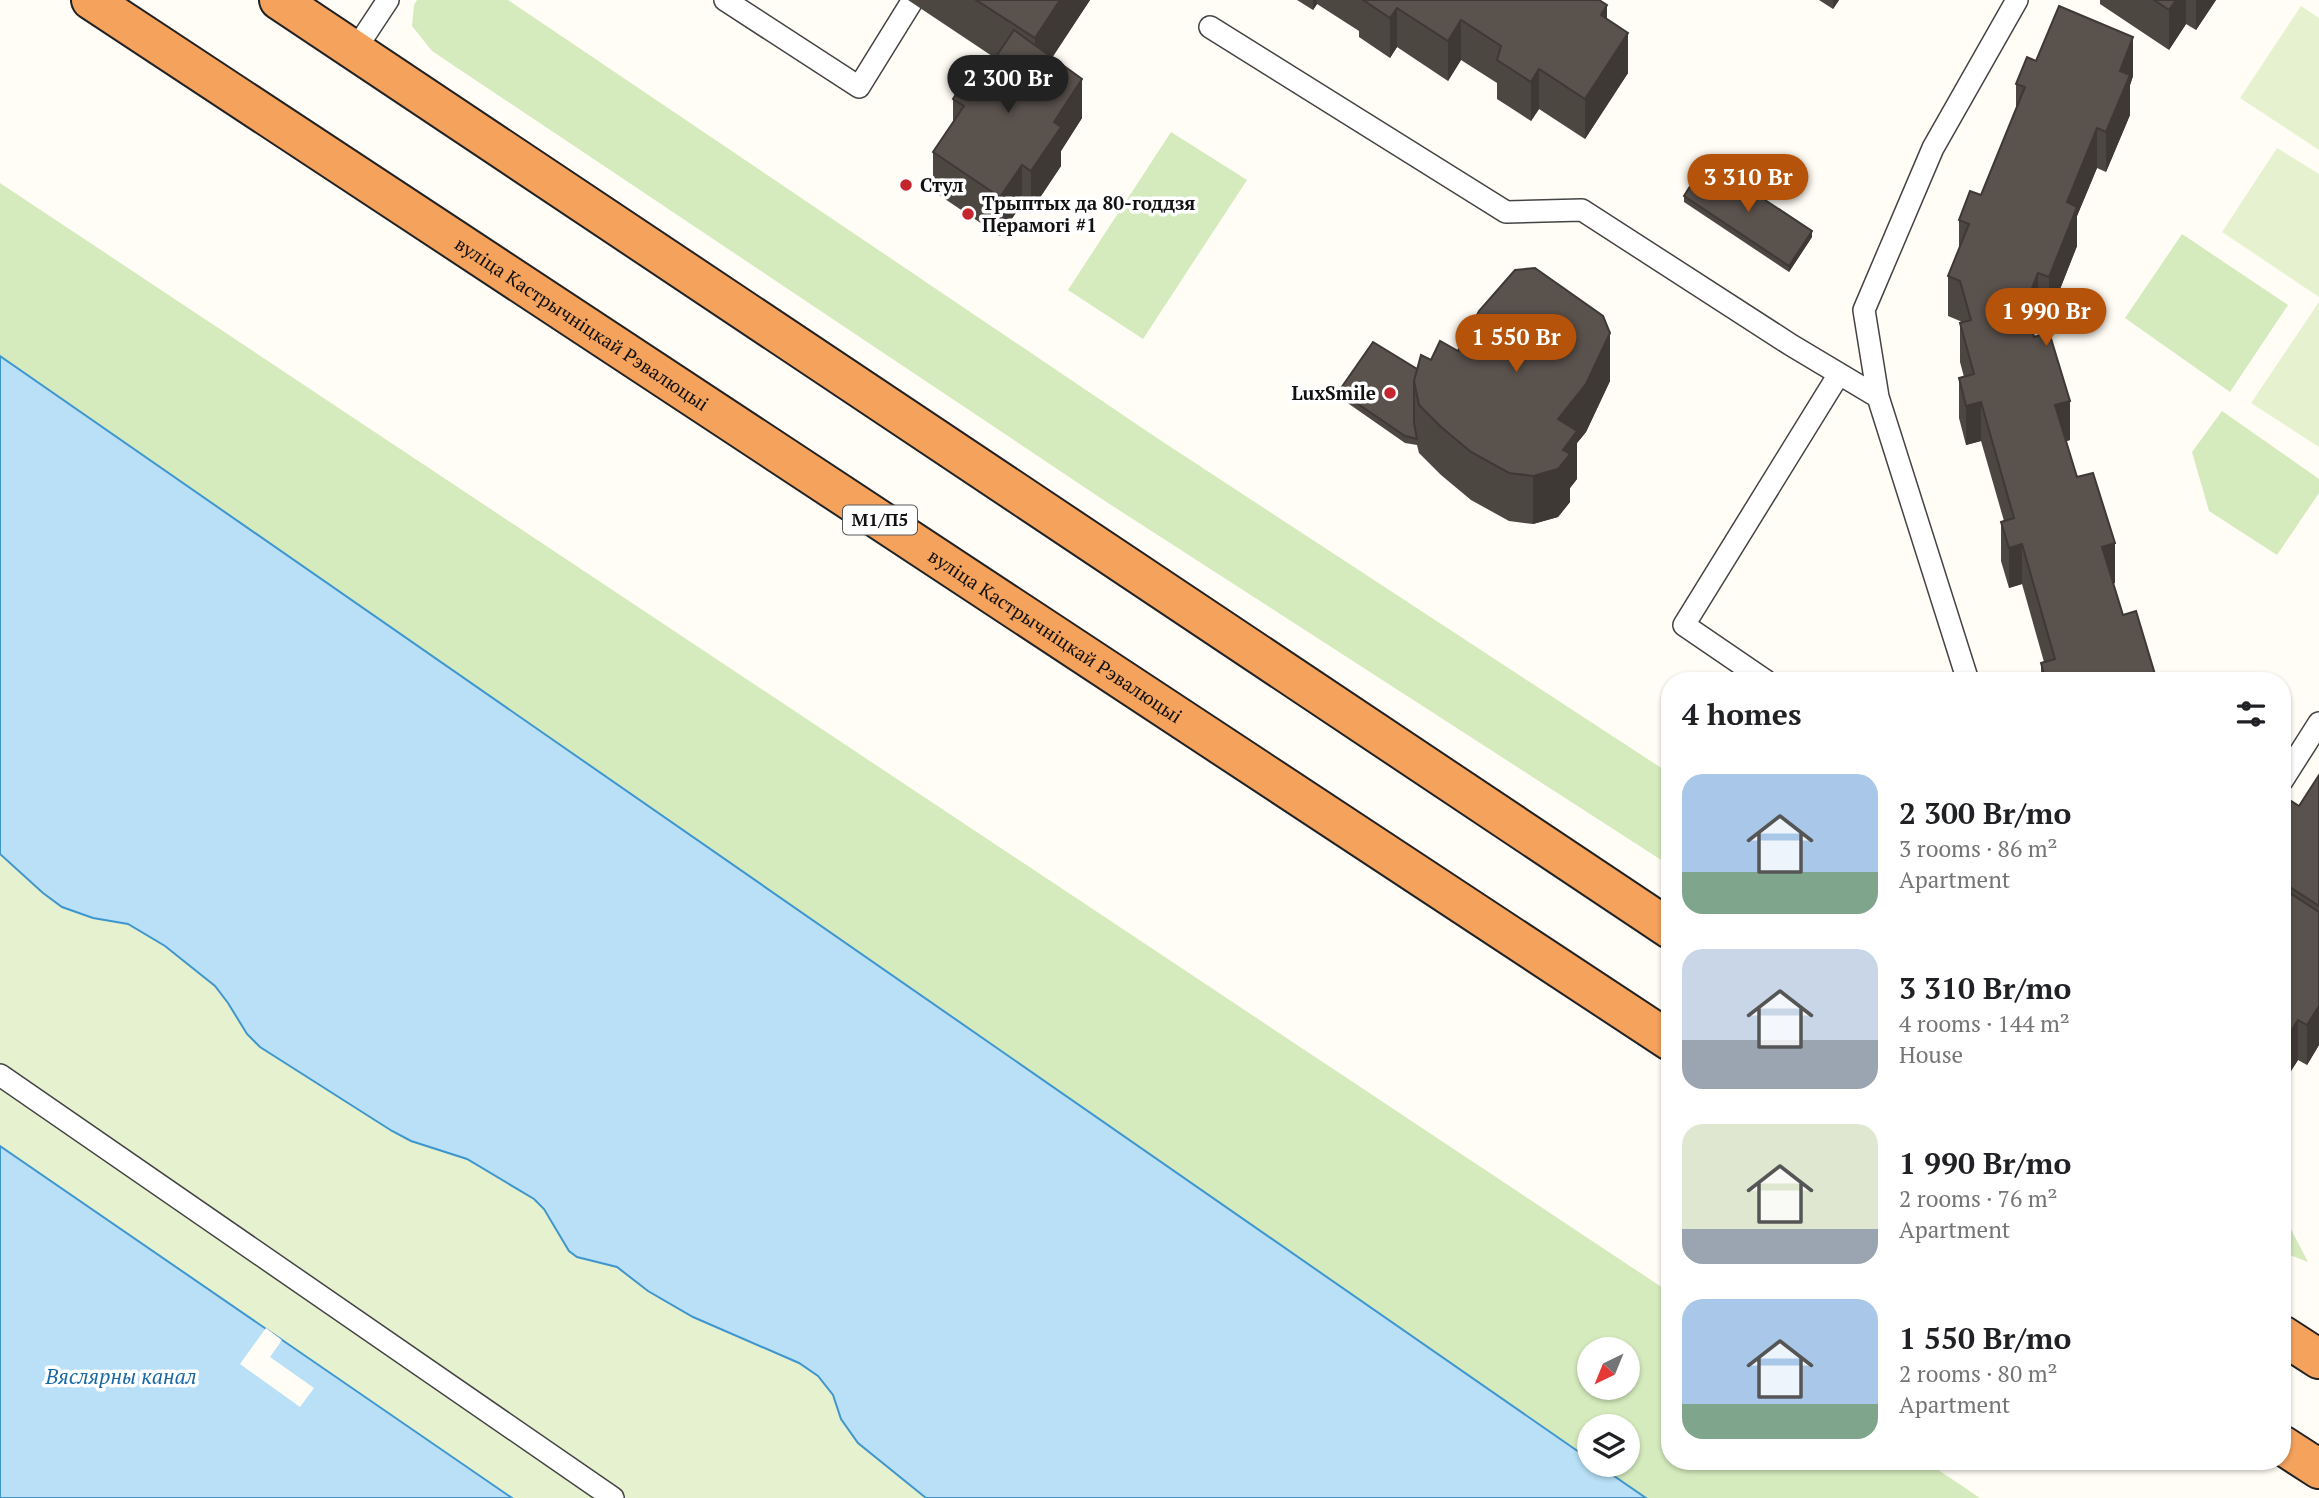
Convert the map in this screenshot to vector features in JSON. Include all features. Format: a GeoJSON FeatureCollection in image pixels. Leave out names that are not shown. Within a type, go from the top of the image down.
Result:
{"type":"FeatureCollection","features":[{"type":"Feature","properties":{"kind":"highway","name":"вуліца Кастрычніцкай Рэвалюцыі"},"geometry":{"type":"LineString","coordinates":[[91,0],[1661,1035]]}},
{"type":"Feature","properties":{"kind":"highway"},"geometry":{"type":"LineString","coordinates":[[279,0],[1661,923]]}},
{"type":"Feature","properties":{"kind":"highway"},"geometry":{"type":"LineString","coordinates":[[2291,1341],[2319,1359]]}},
{"type":"Feature","properties":{"kind":"highway"},"geometry":{"type":"LineString","coordinates":[[2291,1451],[2319,1469]]}},
{"type":"Feature","properties":{"kind":"lane"},"geometry":{"type":"LineString","coordinates":[[355,50],[388,0]]}},
{"type":"Feature","properties":{"kind":"lane"},"geometry":{"type":"LineString","coordinates":[[725,0],[859,87],[911,3]]}},
{"type":"Feature","properties":{"kind":"lane"},"geometry":{"type":"LineString","coordinates":[[1965,672],[1878,397],[1864,310],[1933,148],[2017,0]]}},
{"type":"Feature","properties":{"kind":"lane"},"geometry":{"type":"LineString","coordinates":[[1210,27],[1506,212],[1582,210],[1878,397]]}},
{"type":"Feature","properties":{"kind":"lane"},"geometry":{"type":"LineString","coordinates":[[1753,672],[1684,625],[1839,374]]}},
{"type":"Feature","properties":{"kind":"lane"},"geometry":{"type":"LineString","coordinates":[[2291,767],[2319,723]]}},
{"type":"Feature","properties":{"kind":"lane"},"geometry":{"type":"LineString","coordinates":[[0,1075],[613,1498]]}},
{"type":"Feature","properties":{"kind":"green space"},"geometry":{"type":"Polygon","coordinates":[[[417,0],[508,0],[1160,440],[1661,768],[1661,860],[1108,503],[432,51],[412,26],[417,0]]]}},
{"type":"Feature","properties":{"kind":"green space"},"geometry":{"type":"Polygon","coordinates":[[[2301,6],[2319,18],[2319,150],[2240,98],[2301,6]]]}},
{"type":"Feature","properties":{"kind":"green space"},"geometry":{"type":"Polygon","coordinates":[[[1171,132],[1247,180],[1143,339],[1068,290],[1171,132]]]}},
{"type":"Feature","properties":{"kind":"green space"},"geometry":{"type":"Polygon","coordinates":[[[2277,148],[2319,174],[2319,297],[2222,232],[2277,148]]]}},
{"type":"Feature","properties":{"kind":"green space"},"geometry":{"type":"Polygon","coordinates":[[[0,183],[1661,1287],[1661,1470],[1938,1470],[1980,1498],[1646,1498],[1615,1477],[1640,1477],[1640,1414],[1577,1414],[1577,1451],[0,356],[0,183]]]}},
{"type":"Feature","properties":{"kind":"green space"},"geometry":{"type":"Polygon","coordinates":[[[2182,234],[2288,305],[2230,392],[2125,318],[2182,234]]]}},
{"type":"Feature","properties":{"kind":"green space"},"geometry":{"type":"Polygon","coordinates":[[[2319,302],[2319,447],[2251,403],[2319,302]]]}},
{"type":"Feature","properties":{"kind":"green space"},"geometry":{"type":"Polygon","coordinates":[[[2222,411],[2319,479],[2319,493],[2277,555],[2209,511],[2192,452],[2222,411]]]}},
{"type":"Feature","properties":{"kind":"green space"},"geometry":{"type":"Polygon","coordinates":[[[0,854],[62,907],[128,924],[165,946],[215,986],[247,1034],[260,1047],[392,1131],[411,1141],[467,1159],[534,1199],[544,1209],[569,1251],[577,1257],[617,1267],[648,1291],[693,1317],[799,1363],[818,1376],[833,1395],[841,1419],[858,1443],[926,1498],[0,1498],[0,854]]]}},
{"type":"Feature","properties":{"kind":"green space"},"geometry":{"type":"Polygon","coordinates":[[[2291,1229],[2308,1262],[2291,1255],[2291,1229]]]}},
{"type":"Feature","properties":{"kind":"water"},"geometry":{"type":"Polygon","coordinates":[[[0,356],[1577,1451],[1577,1477],[1615,1477],[1646,1498],[926,1498],[858,1443],[841,1419],[833,1395],[818,1376],[799,1363],[693,1317],[648,1291],[617,1267],[577,1257],[569,1251],[544,1209],[534,1199],[467,1159],[411,1141],[392,1131],[260,1047],[247,1034],[215,986],[165,946],[128,924],[93,918],[62,907],[0,854],[0,356]]]}},
{"type":"Feature","properties":{"kind":"water","name":"Вяслярны канал"},"geometry":{"type":"Polygon","coordinates":[[[0,1146],[512,1498],[0,1498],[0,1146]]]}},
{"type":"Feature","properties":{"kind":"pier"},"geometry":{"type":"Polygon","coordinates":[[[266,1328],[282,1340],[270,1357],[314,1388],[300,1407],[240,1364],[266,1328]]]}},
{"type":"Feature","properties":{"kind":"building"},"geometry":{"type":"Polygon","coordinates":[[[976,0],[1060,0],[1035,38],[976,0]]]}},
{"type":"Feature","properties":{"kind":"building"},"geometry":{"type":"Polygon","coordinates":[[[1363,0],[1599,0],[1607,5],[1601,15],[1628,33],[1585,99],[1539,69],[1531,82],[1497,60],[1501,46],[1461,20],[1448,41],[1397,8],[1390,18],[1363,0]]]}},
{"type":"Feature","properties":{"kind":"building"},"geometry":{"type":"Polygon","coordinates":[[[2154,0],[2176,0],[2169,10],[2154,0]]]}},
{"type":"Feature","properties":{"kind":"building"},"geometry":{"type":"Polygon","coordinates":[[[2059,6],[2133,37],[2120,71],[2130,75],[2106,132],[2097,128],[2067,202],[2077,207],[2049,277],[2038,273],[2025,306],[2034,337],[2049,332],[2070,401],[2055,405],[2077,477],[2093,473],[2115,543],[2102,547],[2123,615],[2136,611],[2154,672],[2044,672],[2041,663],[2055,659],[2022,544],[2009,548],[2001,522],[2014,518],[1981,402],[1966,406],[1959,378],[1974,374],[1960,323],[1971,320],[1960,281],[1948,276],[1969,224],[1959,220],[1970,191],[1981,195],[2025,87],[2016,84],[2027,57],[2036,61],[2059,6]]]}},
{"type":"Feature","properties":{"kind":"building"},"geometry":{"type":"Polygon","coordinates":[[[1014,30],[1082,79],[1054,122],[1061,127],[1031,171],[1022,165],[1000,197],[933,152],[964,106],[953,99],[968,75],[979,82],[1014,30]]]}},
{"type":"Feature","properties":{"kind":"building"},"geometry":{"type":"Polygon","coordinates":[[[1706,161],[1812,231],[1789,266],[1684,196],[1706,161]]]}},
{"type":"Feature","properties":{"kind":"building"},"geometry":{"type":"Polygon","coordinates":[[[1535,268],[1603,316],[1610,333],[1586,384],[1558,419],[1577,431],[1563,450],[1570,454],[1558,469],[1533,476],[1509,473],[1471,452],[1419,405],[1414,381],[1421,355],[1431,360],[1440,341],[1458,351],[1479,311],[1515,270],[1535,268]]]}},
{"type":"Feature","properties":{"kind":"building","name":"LuxSmile"},"geometry":{"type":"Polygon","coordinates":[[[1373,342],[1417,369],[1414,381],[1414,423],[1417,439],[1405,436],[1339,391],[1373,342]]]}},
{"type":"Feature","properties":{"kind":"building"},"geometry":{"type":"Polygon","coordinates":[[[2319,775],[2319,906],[2291,888],[2291,801],[2299,806],[2319,775]]]}},
{"type":"Feature","properties":{"kind":"building"},"geometry":{"type":"Polygon","coordinates":[[[2291,894],[2319,912],[2319,1006],[2307,1025],[2298,1020],[2291,1031],[2291,894]]]}},
{"type":"Feature","properties":{"kind":"place","name":"Стул"},"geometry":{"type":"Point","coordinates":[906,185]}},
{"type":"Feature","properties":{"kind":"place","name":"Трыптых да 80-годдзя Перамогі #1"},"geometry":{"type":"Point","coordinates":[968,214]}},
{"type":"Feature","properties":{"kind":"place","name":"LuxSmile"},"geometry":{"type":"Point","coordinates":[1390,393]}}]}
